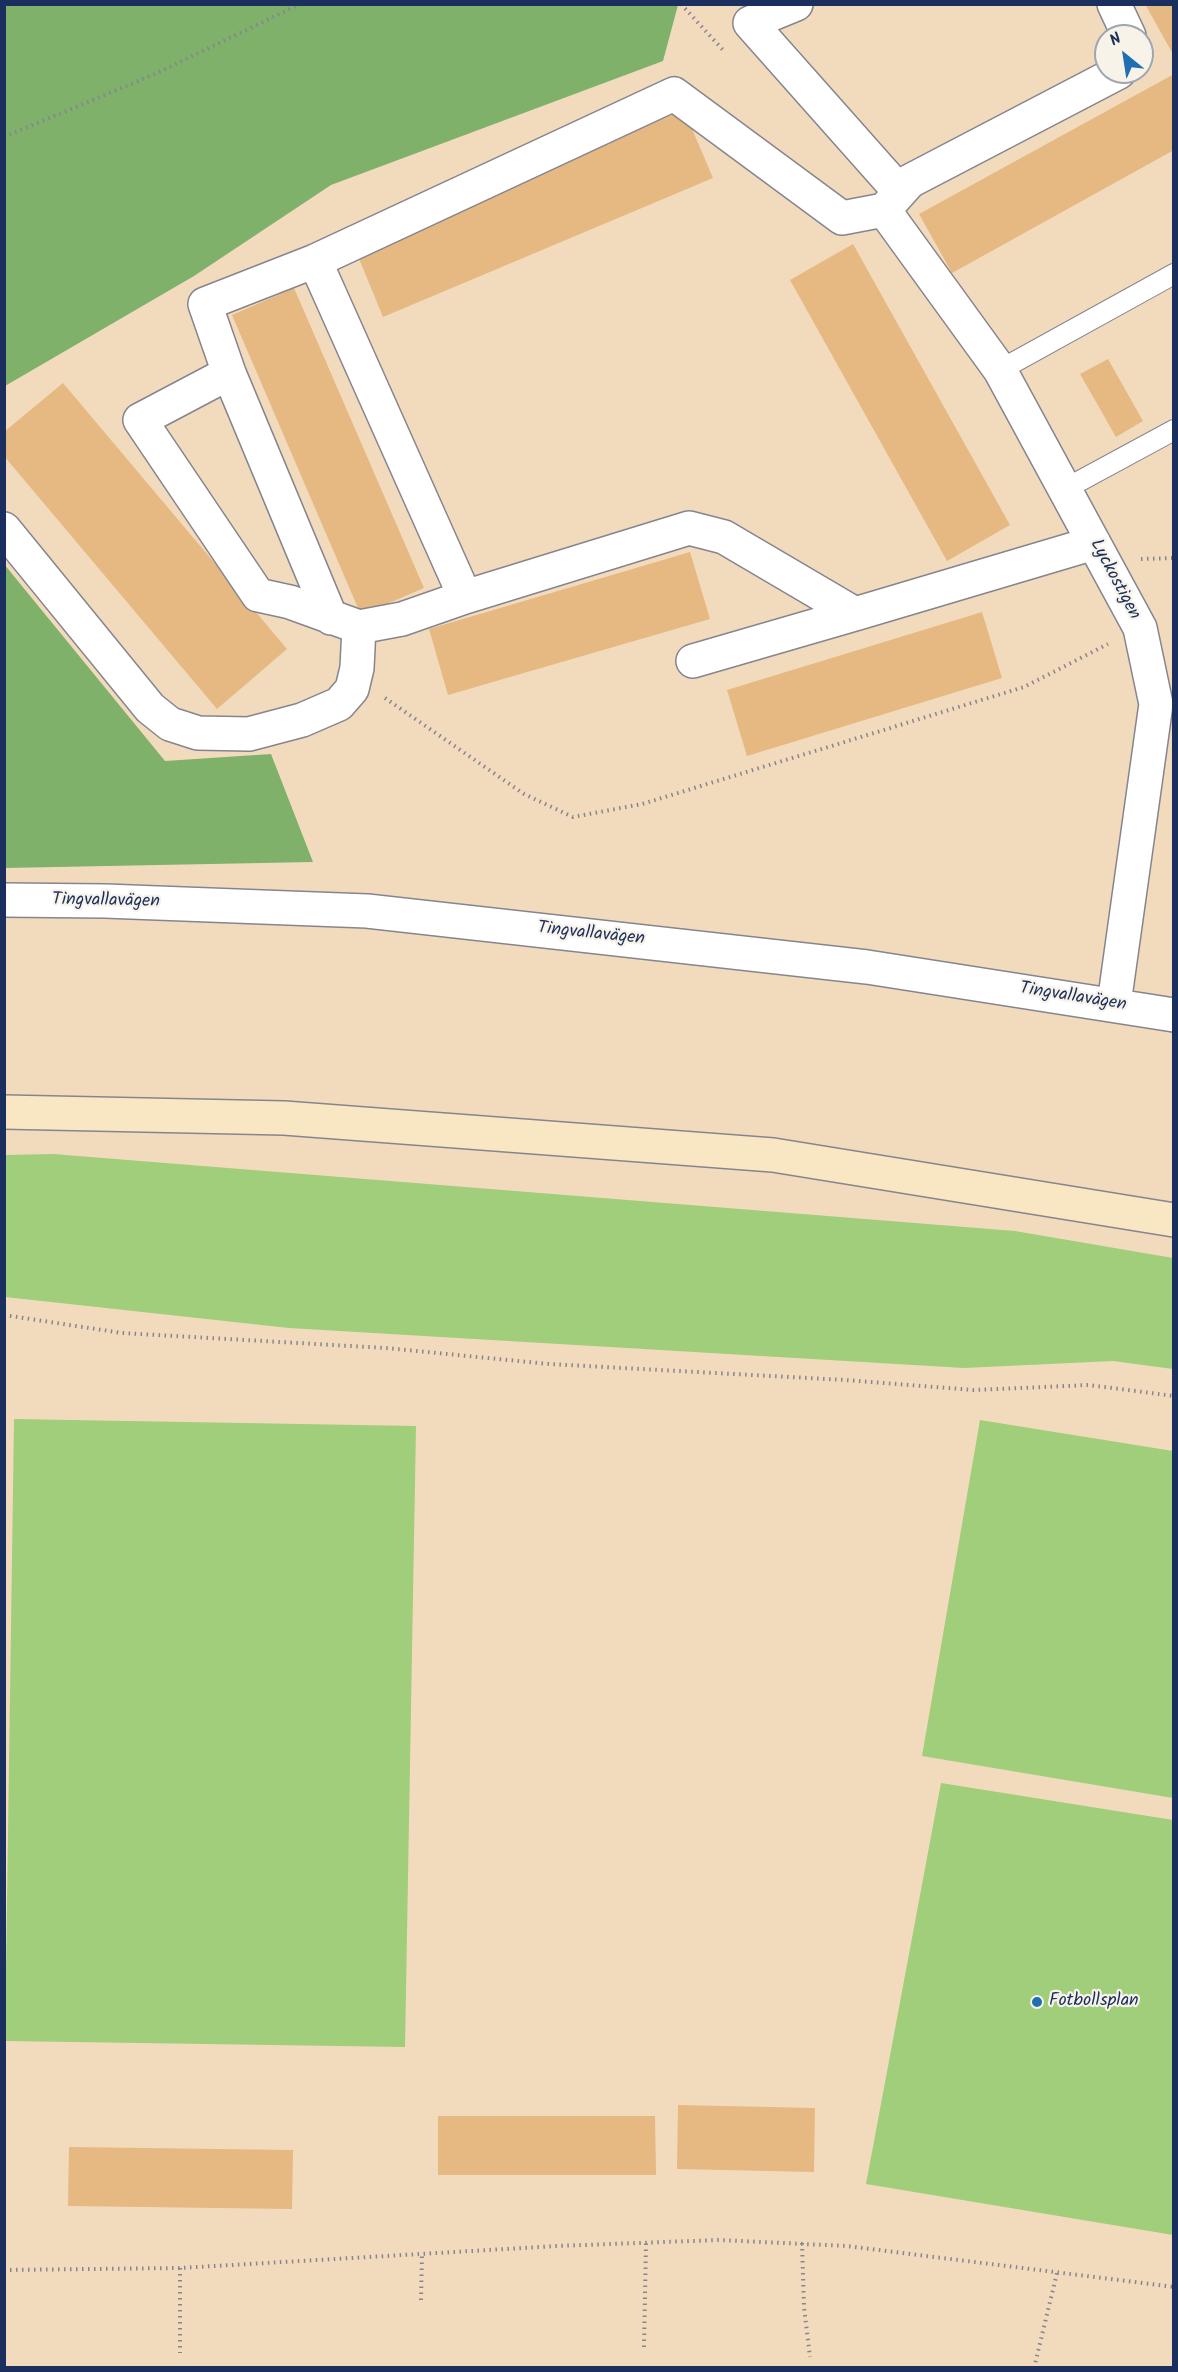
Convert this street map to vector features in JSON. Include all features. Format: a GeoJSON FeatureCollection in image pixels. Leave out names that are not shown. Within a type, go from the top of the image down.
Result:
{"type":"FeatureCollection","features":[{"type":"Feature","properties":{"kind":"main road"},"geometry":{"type":"LineString","coordinates":[[4,1112],[284,1118],[773,1155],[1173,1220]]}},
{"type":"Feature","properties":{"kind":"street","name":"Lyckostigen"},"geometry":{"type":"LineString","coordinates":[[796,4],[750,23],[892,201],[1000,370],[1140,628],[1156,704],[1114,1004]]}},
{"type":"Feature","properties":{"kind":"street"},"geometry":{"type":"LineString","coordinates":[[1114,4],[1123,24]]}},
{"type":"Feature","properties":{"kind":"street"},"geometry":{"type":"LineString","coordinates":[[4,530],[150,708],[170,724],[198,733],[249,734],[302,720],[339,704],[352,689],[357,668],[345,623],[229,373],[205,304],[315,261],[674,94],[842,218],[892,201],[910,181],[1096,84]]}},
{"type":"Feature","properties":{"kind":"street"},"geometry":{"type":"LineString","coordinates":[[315,261],[465,597]]}},
{"type":"Feature","properties":{"kind":"street"},"geometry":{"type":"LineString","coordinates":[[229,373],[140,420],[258,595],[290,602],[345,623],[402,619],[465,597],[689,528],[724,537],[855,614]]}},
{"type":"Feature","properties":{"kind":"street"},"geometry":{"type":"LineString","coordinates":[[693,661],[1094,543]]}},
{"type":"Feature","properties":{"kind":"street","name":"Tingvallavägen"},"geometry":{"type":"LineString","coordinates":[[4,900],[105,901],[367,911],[867,967],[1173,1015]]}},
{"type":"Feature","properties":{"kind":"lane"},"geometry":{"type":"LineString","coordinates":[[1000,370],[1173,274]]}},
{"type":"Feature","properties":{"kind":"lane"},"geometry":{"type":"LineString","coordinates":[[1065,489],[1173,430]]}},
{"type":"Feature","properties":{"kind":"path"},"geometry":{"type":"LineString","coordinates":[[4,137],[155,74],[300,4]]}},
{"type":"Feature","properties":{"kind":"path"},"geometry":{"type":"LineString","coordinates":[[352,689],[388,699],[524,794],[573,817],[642,804],[1024,687],[1140,628]]}},
{"type":"Feature","properties":{"kind":"path"},"geometry":{"type":"LineString","coordinates":[[4,1315],[122,1333],[386,1348],[549,1364],[821,1378],[974,1390],[1089,1385],[1173,1396]]}},
{"type":"Feature","properties":{"kind":"path"},"geometry":{"type":"LineString","coordinates":[[4,2270],[180,2268],[719,2240],[848,2246],[1173,2287]]}},
{"type":"Feature","properties":{"kind":"path"},"geometry":{"type":"LineString","coordinates":[[644,2347],[646,2243]]}},
{"type":"Feature","properties":{"kind":"path"},"geometry":{"type":"LineString","coordinates":[[802,2244],[804,2307],[810,2357]]}},
{"type":"Feature","properties":{"kind":"path"},"geometry":{"type":"LineString","coordinates":[[421,2300],[422,2254]]}},
{"type":"Feature","properties":{"kind":"path"},"geometry":{"type":"LineString","coordinates":[[180,2268],[180,2353]]}},
{"type":"Feature","properties":{"kind":"path"},"geometry":{"type":"LineString","coordinates":[[1034,2367],[1057,2273]]}},
{"type":"Feature","properties":{"kind":"green space"},"geometry":{"type":"Polygon","coordinates":[[[5,4],[678,5],[663,61],[331,185],[194,276],[5,386],[5,4]]]}},
{"type":"Feature","properties":{"kind":"green space"},"geometry":{"type":"Polygon","coordinates":[[[4,564],[165,761],[271,754],[313,862],[5,868],[4,564]]]}},
{"type":"Feature","properties":{"kind":"green space"},"geometry":{"type":"Polygon","coordinates":[[[53,1154],[1015,1231],[1173,1258],[1173,1369],[1113,1361],[964,1368],[289,1328],[5,1297],[5,1155],[53,1154]]]}},
{"type":"Feature","properties":{"kind":"green space"},"geometry":{"type":"Polygon","coordinates":[[[14,1419],[416,1426],[405,2047],[5,2041],[14,1419]]]}},
{"type":"Feature","properties":{"kind":"green space"},"geometry":{"type":"Polygon","coordinates":[[[980,1420],[1173,1451],[1173,1798],[922,1756],[980,1420]]]}},
{"type":"Feature","properties":{"kind":"green space","name":"Fotbollsplan"},"geometry":{"type":"Polygon","coordinates":[[[941,1783],[1173,1820],[1173,2235],[866,2184],[941,1783]]]}},
{"type":"Feature","properties":{"kind":"building"},"geometry":{"type":"Polygon","coordinates":[[[1145,4],[1174,4],[1174,56],[1145,4]]]}},
{"type":"Feature","properties":{"kind":"building"},"geometry":{"type":"Polygon","coordinates":[[[1174,74],[1174,150],[952,273],[919,214],[1174,74]]]}},
{"type":"Feature","properties":{"kind":"building"},"geometry":{"type":"Polygon","coordinates":[[[684,110],[713,178],[383,317],[355,249],[684,110]]]}},
{"type":"Feature","properties":{"kind":"building"},"geometry":{"type":"Polygon","coordinates":[[[853,244],[1010,525],[947,561],[790,280],[853,244]]]}},
{"type":"Feature","properties":{"kind":"building"},"geometry":{"type":"Polygon","coordinates":[[[294,288],[424,588],[361,615],[232,315],[294,288]]]}},
{"type":"Feature","properties":{"kind":"building"},"geometry":{"type":"Polygon","coordinates":[[[1108,359],[1143,421],[1116,437],[1080,374],[1108,359]]]}},
{"type":"Feature","properties":{"kind":"building"},"geometry":{"type":"Polygon","coordinates":[[[63,383],[287,649],[217,709],[4,456],[4,432],[63,383]]]}},
{"type":"Feature","properties":{"kind":"building"},"geometry":{"type":"Polygon","coordinates":[[[690,552],[710,619],[448,695],[429,629],[690,552]]]}},
{"type":"Feature","properties":{"kind":"building"},"geometry":{"type":"Polygon","coordinates":[[[982,612],[1002,678],[747,756],[727,690],[982,612]]]}},
{"type":"Feature","properties":{"kind":"building"},"geometry":{"type":"Polygon","coordinates":[[[678,2105],[815,2108],[814,2172],[677,2169],[678,2105]]]}},
{"type":"Feature","properties":{"kind":"building"},"geometry":{"type":"Polygon","coordinates":[[[438,2116],[655,2116],[656,2175],[438,2175],[438,2116]]]}},
{"type":"Feature","properties":{"kind":"building"},"geometry":{"type":"Polygon","coordinates":[[[69,2147],[293,2150],[292,2209],[68,2206],[69,2147]]]}},
{"type":"Feature","properties":{"kind":"place","name":"Fotbollsplan"},"geometry":{"type":"Point","coordinates":[1037,2002]}}]}
